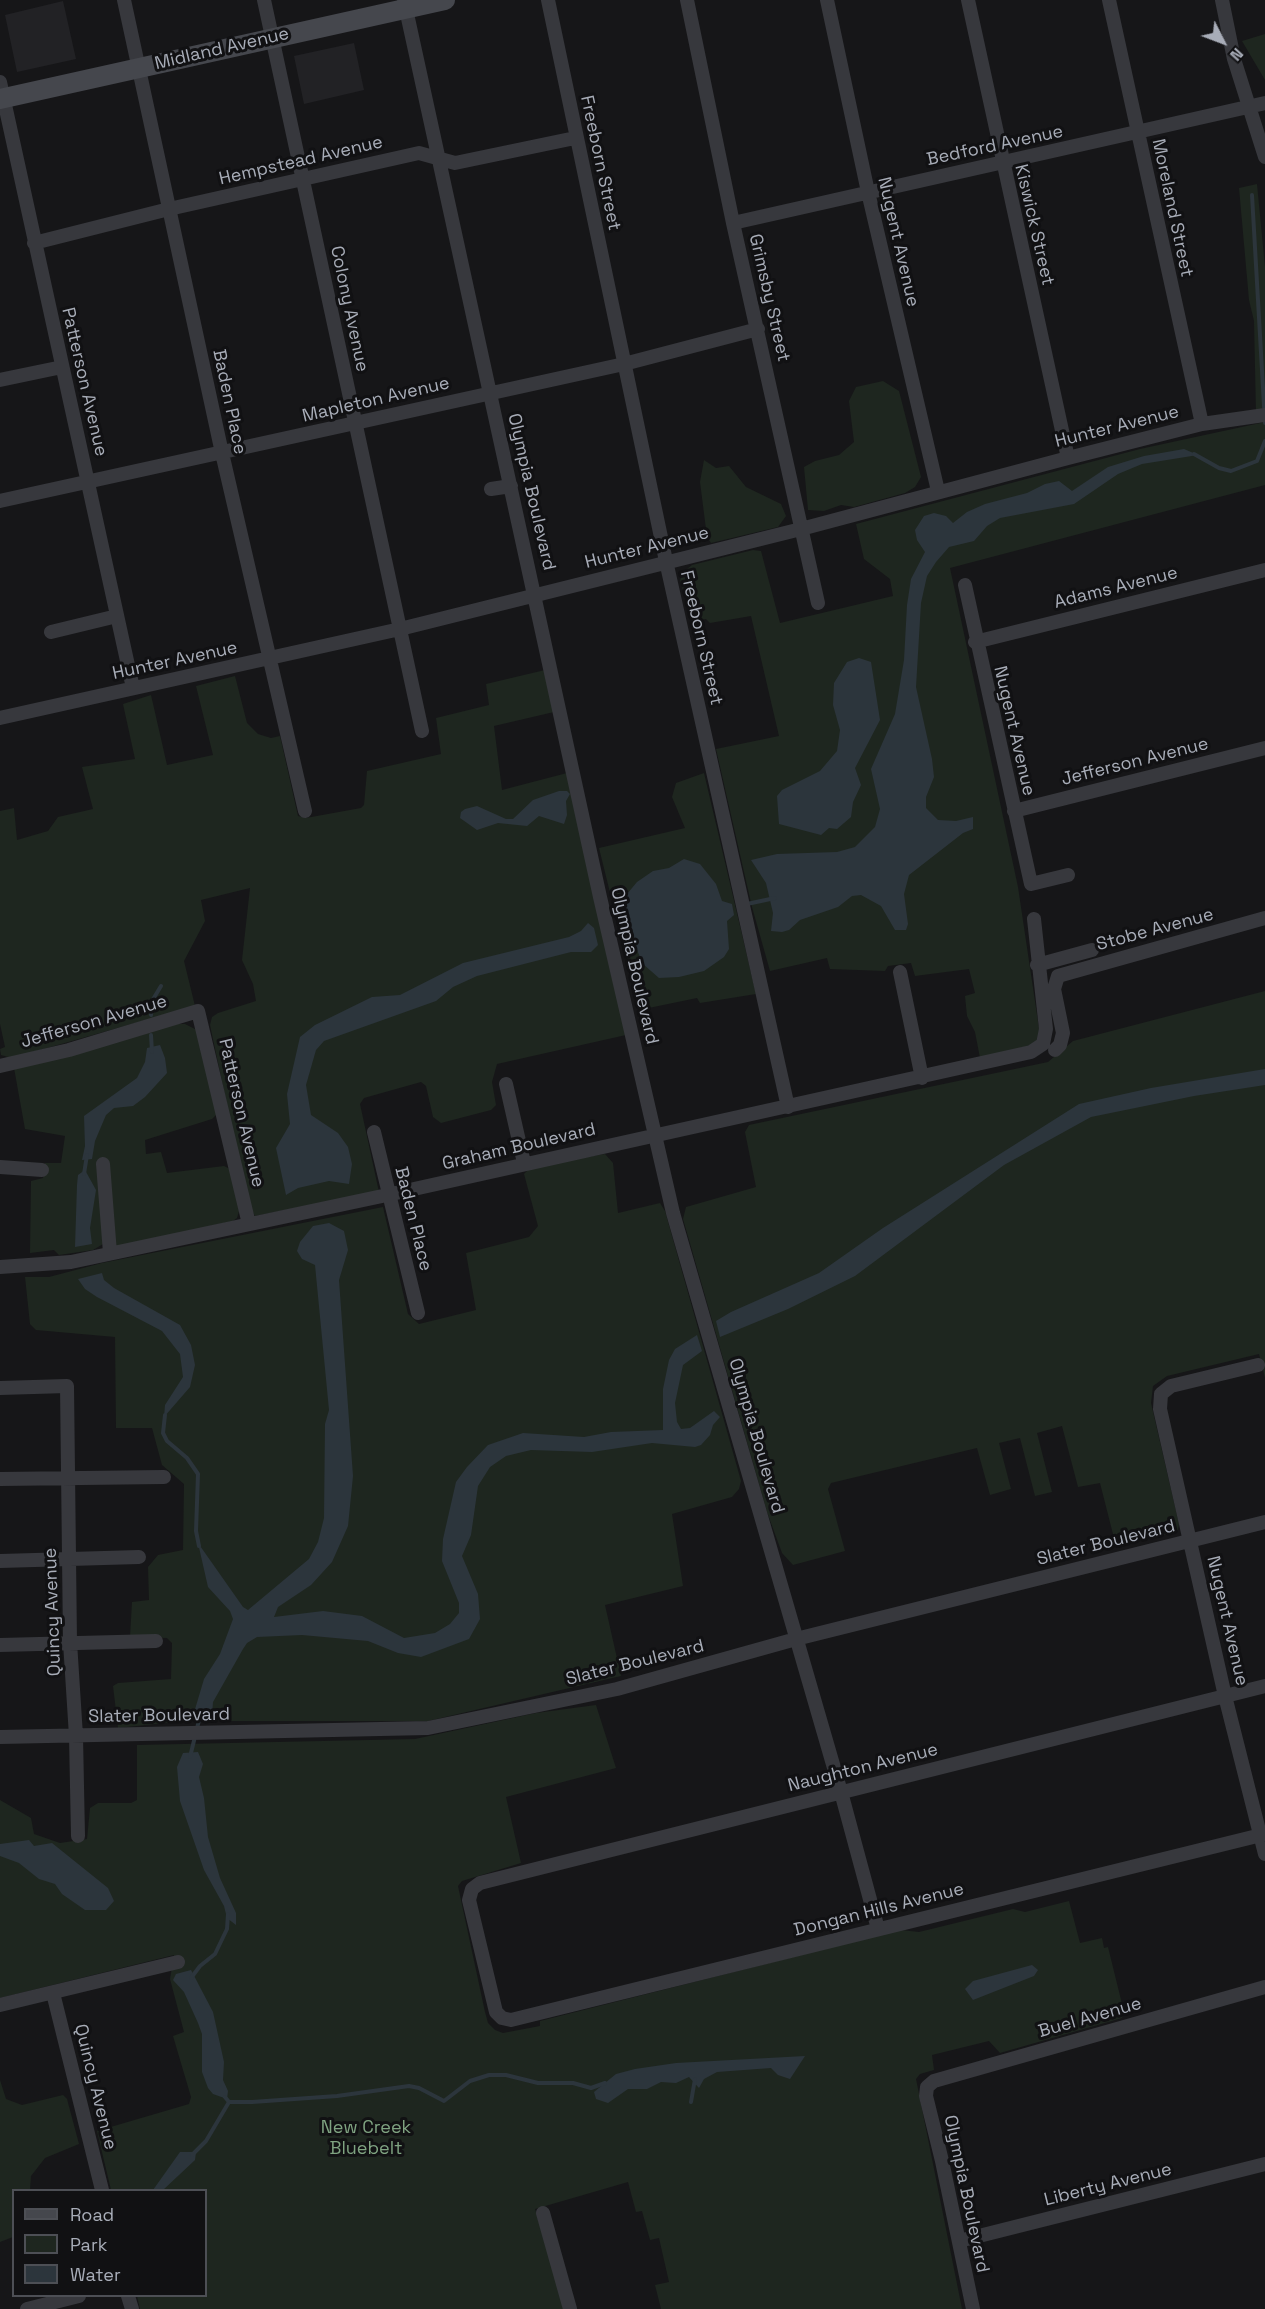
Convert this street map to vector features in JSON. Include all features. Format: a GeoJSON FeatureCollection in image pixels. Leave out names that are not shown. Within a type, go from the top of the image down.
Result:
{"type":"FeatureCollection","features":[{"type":"Feature","properties":{"kind":"main road","name":"Midland Avenue"},"geometry":{"type":"LineString","coordinates":[[1,94],[139,68],[272,38],[405,4],[445,0]]}},
{"type":"Feature","properties":{"kind":"street","name":"Baden Place"},"geometry":{"type":"LineString","coordinates":[[124,0],[222,453],[304,811]]}},
{"type":"Feature","properties":{"kind":"street","name":"Colony Avenue"},"geometry":{"type":"LineString","coordinates":[[264,0],[422,731]]}},
{"type":"Feature","properties":{"kind":"street","name":"Freeborn Street"},"geometry":{"type":"LineString","coordinates":[[548,0],[575,138],[666,561],[788,1107]]}},
{"type":"Feature","properties":{"kind":"street","name":"Grimsby Street"},"geometry":{"type":"LineString","coordinates":[[687,0],[733,223],[818,603]]}},
{"type":"Feature","properties":{"kind":"street","name":"Nugent Avenue"},"geometry":{"type":"LineString","coordinates":[[827,0],[868,192],[938,491]]}},
{"type":"Feature","properties":{"kind":"street","name":"Kiswick Street"},"geometry":{"type":"LineString","coordinates":[[968,0],[1068,458]]}},
{"type":"Feature","properties":{"kind":"street","name":"Moreland Street"},"geometry":{"type":"LineString","coordinates":[[1109,0],[1202,424]]}},
{"type":"Feature","properties":{"kind":"street"},"geometry":{"type":"LineString","coordinates":[[1222,0],[1234,59],[1258,105],[1265,157]]}},
{"type":"Feature","properties":{"kind":"street","name":"Olympia Boulevard"},"geometry":{"type":"LineString","coordinates":[[405,4],[673,1213],[841,1792],[878,1929]]}},
{"type":"Feature","properties":{"kind":"street","name":"Patterson Avenue"},"geometry":{"type":"LineString","coordinates":[[1,94],[133,688]]}},
{"type":"Feature","properties":{"kind":"street","name":"Bedford Avenue"},"geometry":{"type":"LineString","coordinates":[[733,223],[1258,105]]}},
{"type":"Feature","properties":{"kind":"street","name":"Hempstead Avenue"},"geometry":{"type":"LineString","coordinates":[[34,243],[169,209],[303,181],[418,153],[455,163],[575,138]]}},
{"type":"Feature","properties":{"kind":"street","name":"Mapleton Avenue"},"geometry":{"type":"LineString","coordinates":[[0,501],[624,364],[758,329]]}},
{"type":"Feature","properties":{"kind":"street"},"geometry":{"type":"LineString","coordinates":[[0,381],[62,368]]}},
{"type":"Feature","properties":{"kind":"street","name":"Hunter Avenue"},"geometry":{"type":"LineString","coordinates":[[0,718],[400,629],[666,561],[801,530],[938,491],[1202,424],[1261,416]]}},
{"type":"Feature","properties":{"kind":"street"},"geometry":{"type":"LineString","coordinates":[[491,489],[511,486]]}},
{"type":"Feature","properties":{"kind":"street","name":"Adams Avenue"},"geometry":{"type":"LineString","coordinates":[[975,642],[1265,570]]}},
{"type":"Feature","properties":{"kind":"street","name":"Nugent Avenue"},"geometry":{"type":"LineString","coordinates":[[965,585],[975,642],[1031,884],[1068,874]]}},
{"type":"Feature","properties":{"kind":"street"},"geometry":{"type":"LineString","coordinates":[[51,632],[117,616]]}},
{"type":"Feature","properties":{"kind":"street","name":"Jefferson Avenue"},"geometry":{"type":"LineString","coordinates":[[1014,811],[1265,748]]}},
{"type":"Feature","properties":{"kind":"street","name":"Stobe Avenue"},"geometry":{"type":"LineString","coordinates":[[1049,1047],[1060,1045],[1063,1033],[1054,989],[1055,979],[1062,974],[1265,918]]}},
{"type":"Feature","properties":{"kind":"street"},"geometry":{"type":"LineString","coordinates":[[1034,919],[1037,965],[1049,1047]]}},
{"type":"Feature","properties":{"kind":"street","name":"Stobe Avenue"},"geometry":{"type":"LineString","coordinates":[[1037,965],[1092,950]]}},
{"type":"Feature","properties":{"kind":"street"},"geometry":{"type":"LineString","coordinates":[[900,972],[922,1078]]}},
{"type":"Feature","properties":{"kind":"street","name":"Patterson Avenue"},"geometry":{"type":"LineString","coordinates":[[198,1011],[249,1224]]}},
{"type":"Feature","properties":{"kind":"street","name":"Jefferson Avenue"},"geometry":{"type":"LineString","coordinates":[[0,1066],[69,1050],[198,1011]]}},
{"type":"Feature","properties":{"kind":"street","name":"Graham Boulevard"},"geometry":{"type":"LineString","coordinates":[[0,1267],[71,1262],[922,1078],[1049,1047]]}},
{"type":"Feature","properties":{"kind":"street"},"geometry":{"type":"LineString","coordinates":[[506,1084],[524,1163]]}},
{"type":"Feature","properties":{"kind":"street","name":"Baden Place"},"geometry":{"type":"LineString","coordinates":[[374,1132],[387,1195],[418,1313]]}},
{"type":"Feature","properties":{"kind":"street"},"geometry":{"type":"LineString","coordinates":[[103,1164],[110,1253]]}},
{"type":"Feature","properties":{"kind":"street"},"geometry":{"type":"LineString","coordinates":[[0,1167],[42,1170]]}},
{"type":"Feature","properties":{"kind":"street","name":"Nugent Avenue"},"geometry":{"type":"LineString","coordinates":[[1258,1365],[1171,1386],[1161,1394],[1160,1409],[1225,1696],[1263,1834],[1265,1854]]}},
{"type":"Feature","properties":{"kind":"street","name":"Quincy Avenue"},"geometry":{"type":"LineString","coordinates":[[0,1388],[68,1386],[70,1642],[76,1736],[78,1836]]}},
{"type":"Feature","properties":{"kind":"street"},"geometry":{"type":"LineString","coordinates":[[0,1479],[164,1477]]}},
{"type":"Feature","properties":{"kind":"street","name":"Slater Boulevard"},"geometry":{"type":"LineString","coordinates":[[0,1737],[428,1728],[617,1689],[796,1639],[1265,1522]]}},
{"type":"Feature","properties":{"kind":"street"},"geometry":{"type":"LineString","coordinates":[[0,1561],[139,1557]]}},
{"type":"Feature","properties":{"kind":"street"},"geometry":{"type":"LineString","coordinates":[[0,1645],[156,1641]]}},
{"type":"Feature","properties":{"kind":"street","name":"Naughton Avenue"},"geometry":{"type":"LineString","coordinates":[[502,2018],[496,2012],[469,1900],[472,1889],[480,1883],[1265,1686]]}},
{"type":"Feature","properties":{"kind":"street","name":"Dongan Hills Avenue"},"geometry":{"type":"LineString","coordinates":[[502,2018],[511,2020],[1263,1834]]}},
{"type":"Feature","properties":{"kind":"street"},"geometry":{"type":"LineString","coordinates":[[0,2006],[178,1962]]}},
{"type":"Feature","properties":{"kind":"street","name":"Buel Avenue"},"geometry":{"type":"LineString","coordinates":[[927,2087],[934,2081],[1265,1987]]}},
{"type":"Feature","properties":{"kind":"street","name":"Quincy Avenue"},"geometry":{"type":"LineString","coordinates":[[53,1993],[102,2189]]}},
{"type":"Feature","properties":{"kind":"street","name":"Olympia Boulevard"},"geometry":{"type":"LineString","coordinates":[[927,2087],[926,2096],[973,2309]]}},
{"type":"Feature","properties":{"kind":"street","name":"Liberty Avenue"},"geometry":{"type":"LineString","coordinates":[[959,2241],[1265,2164]]}},
{"type":"Feature","properties":{"kind":"street"},"geometry":{"type":"LineString","coordinates":[[543,2213],[570,2309]]}},
{"type":"Feature","properties":{"kind":"street"},"geometry":{"type":"LineString","coordinates":[[27,2309],[72,2297]]}},
{"type":"Feature","properties":{"kind":"shaded area"},"geometry":{"type":"Polygon","coordinates":[[[63,1],[76,59],[17,72],[5,15],[63,1]]]}},
{"type":"Feature","properties":{"kind":"shaded area"},"geometry":{"type":"Polygon","coordinates":[[[354,43],[364,90],[304,104],[294,56],[354,43]]]}},
{"type":"Feature","properties":{"kind":"green space"},"geometry":{"type":"Polygon","coordinates":[[[1265,34],[1265,80],[1242,41],[1265,34]]]}},
{"type":"Feature","properties":{"kind":"green space"},"geometry":{"type":"Polygon","coordinates":[[[1257,184],[1265,267],[1265,412],[1256,414],[1254,321],[1249,300],[1239,188],[1257,184]]]}},
{"type":"Feature","properties":{"kind":"green space"},"geometry":{"type":"Polygon","coordinates":[[[883,381],[899,391],[921,477],[915,487],[905,493],[854,507],[841,505],[824,511],[808,510],[804,467],[815,461],[839,455],[854,442],[849,401],[856,387],[883,381]]]}},
{"type":"Feature","properties":{"kind":"green space"},"geometry":{"type":"Polygon","coordinates":[[[1265,422],[1265,485],[950,568],[1018,887],[1040,1035],[1036,1044],[980,1058],[975,1032],[967,1016],[965,996],[975,993],[969,969],[915,976],[911,963],[888,966],[885,971],[830,969],[827,958],[770,971],[752,907],[716,749],[779,736],[751,616],[710,623],[706,619],[697,621],[691,614],[680,581],[682,573],[692,565],[753,550],[761,551],[780,623],[893,596],[890,579],[864,559],[856,524],[1140,449],[1265,422]]]}},
{"type":"Feature","properties":{"kind":"green space"},"geometry":{"type":"Polygon","coordinates":[[[704,460],[716,468],[729,466],[746,487],[781,504],[786,516],[778,527],[711,543],[707,537],[700,482],[704,460]]]}},
{"type":"Feature","properties":{"kind":"green space"},"geometry":{"type":"Polygon","coordinates":[[[545,670],[554,712],[494,726],[502,790],[567,773],[626,1035],[497,1064],[492,1082],[496,1105],[491,1110],[441,1123],[433,1117],[426,1086],[421,1082],[364,1098],[360,1104],[379,1192],[255,1216],[248,1204],[210,1025],[212,1017],[218,1013],[256,1001],[253,984],[242,960],[250,888],[201,900],[205,921],[184,961],[195,1006],[12,1058],[1,1055],[0,1049],[5,1047],[0,1024],[0,811],[14,808],[17,840],[48,831],[58,817],[93,809],[82,767],[135,759],[123,704],[151,695],[167,765],[213,755],[196,686],[235,676],[247,723],[258,734],[271,738],[280,736],[298,816],[306,818],[361,808],[364,805],[367,771],[441,754],[436,718],[489,705],[486,684],[545,670]]]}},
{"type":"Feature","properties":{"kind":"green space"},"geometry":{"type":"Polygon","coordinates":[[[704,773],[756,994],[700,1003],[697,998],[639,1010],[599,848],[685,828],[672,797],[676,783],[704,773]]]}},
{"type":"Feature","properties":{"kind":"green space"},"geometry":{"type":"Polygon","coordinates":[[[1265,991],[1265,1378],[1259,1354],[1167,1376],[1153,1386],[1151,1403],[1179,1524],[1178,1530],[1170,1534],[1116,1546],[1100,1483],[1078,1487],[1062,1426],[1037,1433],[1052,1492],[1035,1496],[1020,1438],[999,1443],[1011,1489],[990,1495],[977,1448],[831,1483],[828,1489],[845,1551],[793,1565],[782,1553],[767,1512],[683,1219],[686,1207],[756,1187],[745,1132],[749,1125],[1048,1062],[1073,1041],[1265,991]]]}},
{"type":"Feature","properties":{"kind":"green space"},"geometry":{"type":"Polygon","coordinates":[[[177,1024],[185,1024],[197,1030],[217,1114],[212,1119],[145,1140],[146,1154],[161,1152],[167,1173],[224,1166],[230,1169],[240,1208],[237,1218],[233,1221],[118,1247],[103,1244],[93,1250],[59,1255],[54,1250],[30,1253],[31,1181],[43,1178],[45,1163],[61,1163],[65,1136],[25,1129],[14,1068],[177,1024]]]}},
{"type":"Feature","properties":{"kind":"green space"},"geometry":{"type":"Polygon","coordinates":[[[605,1154],[613,1163],[618,1213],[660,1203],[665,1211],[741,1481],[739,1489],[732,1497],[672,1514],[683,1586],[605,1605],[621,1676],[428,1721],[183,1721],[118,1728],[113,1686],[118,1683],[171,1679],[172,1643],[167,1638],[130,1637],[132,1602],[149,1600],[148,1567],[158,1555],[183,1550],[184,1484],[162,1465],[152,1428],[116,1428],[115,1337],[36,1330],[30,1324],[25,1277],[49,1277],[102,1263],[383,1207],[408,1314],[419,1324],[476,1310],[466,1253],[529,1237],[538,1226],[524,1174],[532,1166],[605,1154]]]}},
{"type":"Feature","properties":{"kind":"green space","name":"New Creek Bluebelt"},"geometry":{"type":"Polygon","coordinates":[[[596,1705],[616,1768],[506,1797],[521,1863],[462,1881],[458,1886],[485,2012],[488,2023],[495,2030],[503,2033],[540,2026],[540,2021],[901,1930],[919,1932],[1013,1909],[1025,1912],[1069,1901],[1080,1943],[1102,1938],[1104,1948],[1108,1947],[1124,2012],[1122,2018],[1000,2053],[989,2041],[932,2055],[934,2070],[920,2074],[916,2079],[962,2309],[661,2309],[655,2285],[669,2282],[659,2238],[650,2240],[642,2211],[636,2212],[628,2182],[535,2209],[565,2309],[140,2309],[137,2297],[207,2297],[207,2189],[111,2189],[97,2131],[189,2104],[191,2097],[173,2036],[184,2032],[170,1979],[174,1955],[0,1998],[0,1800],[31,1818],[34,1834],[60,1843],[87,1839],[90,1808],[98,1803],[131,1803],[137,1800],[137,1745],[415,1739],[536,1713],[596,1705]]]}},
{"type":"Feature","properties":{"kind":"green space"},"geometry":{"type":"Polygon","coordinates":[[[0,2080],[6,2099],[22,2105],[63,2095],[67,2099],[79,2144],[45,2158],[31,2176],[30,2189],[12,2189],[12,2237],[0,2242],[0,2080]]]}},
{"type":"Feature","properties":{"kind":"water"},"geometry":{"type":"Polygon","coordinates":[[[1184,449],[1198,455],[1142,464],[1118,474],[1074,504],[1000,518],[987,526],[974,541],[949,547],[936,562],[927,576],[921,603],[916,687],[934,777],[926,797],[926,808],[938,820],[956,821],[973,817],[973,829],[963,833],[909,875],[904,894],[908,924],[906,930],[895,930],[881,906],[861,895],[852,896],[838,907],[800,920],[789,930],[771,931],[773,913],[766,883],[751,860],[777,854],[837,852],[855,847],[875,827],[880,809],[871,769],[895,714],[904,660],[911,579],[925,552],[917,540],[915,530],[924,516],[934,513],[946,516],[953,523],[967,512],[985,504],[1027,493],[1045,484],[1059,481],[1072,491],[1108,467],[1144,456],[1184,449]]]}},
{"type":"Feature","properties":{"kind":"water"},"geometry":{"type":"Polygon","coordinates":[[[859,658],[871,662],[880,720],[855,768],[861,785],[853,802],[851,817],[837,829],[829,828],[821,835],[779,824],[777,796],[782,790],[820,771],[837,751],[840,730],[833,705],[834,683],[847,662],[859,658]]]}},
{"type":"Feature","properties":{"kind":"water"},"geometry":{"type":"Polygon","coordinates":[[[559,791],[567,791],[570,794],[566,801],[567,815],[564,824],[539,816],[527,826],[498,823],[477,830],[460,818],[461,812],[465,809],[477,806],[506,819],[513,819],[533,800],[559,791]]]}},
{"type":"Feature","properties":{"kind":"water"},"geometry":{"type":"Polygon","coordinates":[[[684,859],[700,864],[716,884],[722,901],[732,904],[734,915],[727,921],[729,949],[724,957],[704,971],[679,977],[659,978],[643,964],[637,950],[626,937],[622,921],[627,894],[637,882],[653,871],[669,868],[684,859]]]}},
{"type":"Feature","properties":{"kind":"water"},"geometry":{"type":"Polygon","coordinates":[[[588,923],[594,928],[598,945],[591,952],[571,952],[477,976],[453,987],[436,1001],[324,1041],[316,1050],[306,1085],[311,1115],[338,1133],[348,1147],[352,1164],[349,1184],[329,1181],[298,1188],[286,1195],[276,1148],[290,1124],[287,1094],[300,1037],[315,1025],[372,997],[400,995],[463,963],[569,937],[581,931],[588,923]]]}},
{"type":"Feature","properties":{"kind":"water"},"geometry":{"type":"Polygon","coordinates":[[[160,1045],[167,1073],[145,1097],[133,1106],[114,1108],[106,1115],[95,1141],[92,1159],[82,1160],[85,1146],[84,1116],[137,1078],[145,1062],[147,1048],[160,1045]]]}},
{"type":"Feature","properties":{"kind":"water"},"geometry":{"type":"Polygon","coordinates":[[[1265,1069],[1265,1085],[1194,1096],[1091,1117],[1004,1165],[855,1276],[788,1309],[720,1337],[716,1321],[731,1312],[819,1273],[883,1228],[1079,1104],[1151,1088],[1265,1069]]]}},
{"type":"Feature","properties":{"kind":"water"},"geometry":{"type":"Polygon","coordinates":[[[85,1170],[96,1190],[90,1228],[92,1244],[75,1247],[78,1175],[85,1170]]]}},
{"type":"Feature","properties":{"kind":"water"},"geometry":{"type":"Polygon","coordinates":[[[329,1223],[344,1231],[348,1250],[339,1280],[353,1476],[348,1526],[332,1562],[311,1585],[278,1607],[274,1617],[323,1611],[362,1616],[404,1638],[435,1633],[450,1624],[459,1613],[459,1603],[442,1561],[443,1539],[456,1482],[467,1467],[488,1445],[523,1433],[584,1437],[611,1432],[663,1430],[663,1389],[669,1360],[675,1349],[697,1335],[702,1351],[683,1365],[675,1403],[677,1422],[681,1429],[690,1428],[714,1411],[720,1417],[713,1425],[710,1435],[701,1445],[695,1447],[652,1443],[592,1452],[531,1450],[506,1456],[490,1467],[478,1486],[471,1535],[462,1556],[478,1594],[480,1619],[469,1639],[421,1657],[398,1653],[368,1641],[302,1635],[257,1637],[247,1643],[243,1649],[213,1702],[212,1715],[193,1716],[204,1679],[220,1654],[233,1619],[230,1611],[208,1587],[198,1543],[243,1607],[248,1610],[309,1559],[318,1542],[324,1518],[325,1424],[329,1410],[315,1265],[302,1259],[297,1251],[300,1242],[313,1226],[329,1223]]]}},
{"type":"Feature","properties":{"kind":"water"},"geometry":{"type":"Polygon","coordinates":[[[102,1273],[104,1280],[114,1288],[180,1325],[191,1345],[195,1365],[190,1387],[164,1417],[165,1405],[183,1377],[180,1354],[162,1331],[97,1297],[85,1289],[78,1279],[102,1273]]]}},
{"type":"Feature","properties":{"kind":"water"},"geometry":{"type":"Polygon","coordinates":[[[198,1752],[203,1764],[199,1777],[204,1798],[208,1837],[220,1878],[236,1913],[236,1925],[227,1918],[224,1906],[204,1870],[180,1801],[177,1767],[183,1753],[198,1752]]]}},
{"type":"Feature","properties":{"kind":"water"},"geometry":{"type":"Polygon","coordinates":[[[29,1840],[34,1846],[52,1843],[108,1888],[114,1901],[106,1910],[85,1910],[62,1894],[55,1884],[39,1879],[19,1863],[0,1856],[0,1844],[29,1840]]]}},
{"type":"Feature","properties":{"kind":"water"},"geometry":{"type":"Polygon","coordinates":[[[1032,1965],[1038,1970],[1034,1976],[973,2000],[965,1989],[973,1981],[1032,1965]]]}},
{"type":"Feature","properties":{"kind":"water"},"geometry":{"type":"Polygon","coordinates":[[[191,1970],[213,2012],[224,2062],[223,2080],[228,2091],[227,2099],[213,2094],[208,2088],[202,2072],[202,2034],[184,1992],[173,1980],[176,1974],[191,1970]]]}},
{"type":"Feature","properties":{"kind":"water"},"geometry":{"type":"Polygon","coordinates":[[[805,2056],[790,2079],[778,2075],[771,2068],[717,2072],[704,2079],[699,2088],[689,2077],[676,2083],[661,2082],[647,2089],[628,2089],[608,2103],[596,2099],[594,2092],[616,2074],[635,2069],[676,2063],[805,2056]]]}},
{"type":"Feature","properties":{"kind":"water"},"geometry":{"type":"Polygon","coordinates":[[[180,2152],[196,2152],[195,2160],[164,2189],[154,2189],[180,2152]]]}},
{"type":"Feature","properties":{"kind":"waterway"},"geometry":{"type":"LineString","coordinates":[[1252,195],[1265,423]]}},
{"type":"Feature","properties":{"kind":"waterway"},"geometry":{"type":"LineString","coordinates":[[1194,454],[1219,468],[1231,471],[1257,461],[1265,441]]}},
{"type":"Feature","properties":{"kind":"waterway"},"geometry":{"type":"LineString","coordinates":[[747,904],[775,898]]}},
{"type":"Feature","properties":{"kind":"waterway"},"geometry":{"type":"LineString","coordinates":[[151,1015],[152,1001],[161,986]]}},
{"type":"Feature","properties":{"kind":"waterway"},"geometry":{"type":"LineString","coordinates":[[151,1035],[152,1052]]}},
{"type":"Feature","properties":{"kind":"waterway"},"geometry":{"type":"LineString","coordinates":[[84,1174],[87,1155]]}},
{"type":"Feature","properties":{"kind":"waterway"},"geometry":{"type":"LineString","coordinates":[[165,1415],[163,1433],[167,1441],[187,1458],[198,1474],[196,1531],[199,1546]]}},
{"type":"Feature","properties":{"kind":"waterway"},"geometry":{"type":"LineString","coordinates":[[190,1757],[201,1712]]}},
{"type":"Feature","properties":{"kind":"waterway"},"geometry":{"type":"LineString","coordinates":[[191,1978],[200,1966],[215,1954],[227,1929],[228,1914]]}},
{"type":"Feature","properties":{"kind":"waterway"},"geometry":{"type":"LineString","coordinates":[[225,2097],[229,2102],[252,2102],[337,2096],[409,2086],[419,2088],[444,2101],[470,2081],[489,2075],[506,2075],[538,2083],[573,2083],[591,2088],[605,2083]]}},
{"type":"Feature","properties":{"kind":"waterway"},"geometry":{"type":"LineString","coordinates":[[691,2102],[695,2079]]}},
{"type":"Feature","properties":{"kind":"waterway"},"geometry":{"type":"LineString","coordinates":[[192,2155],[206,2141],[229,2102]]}}]}
